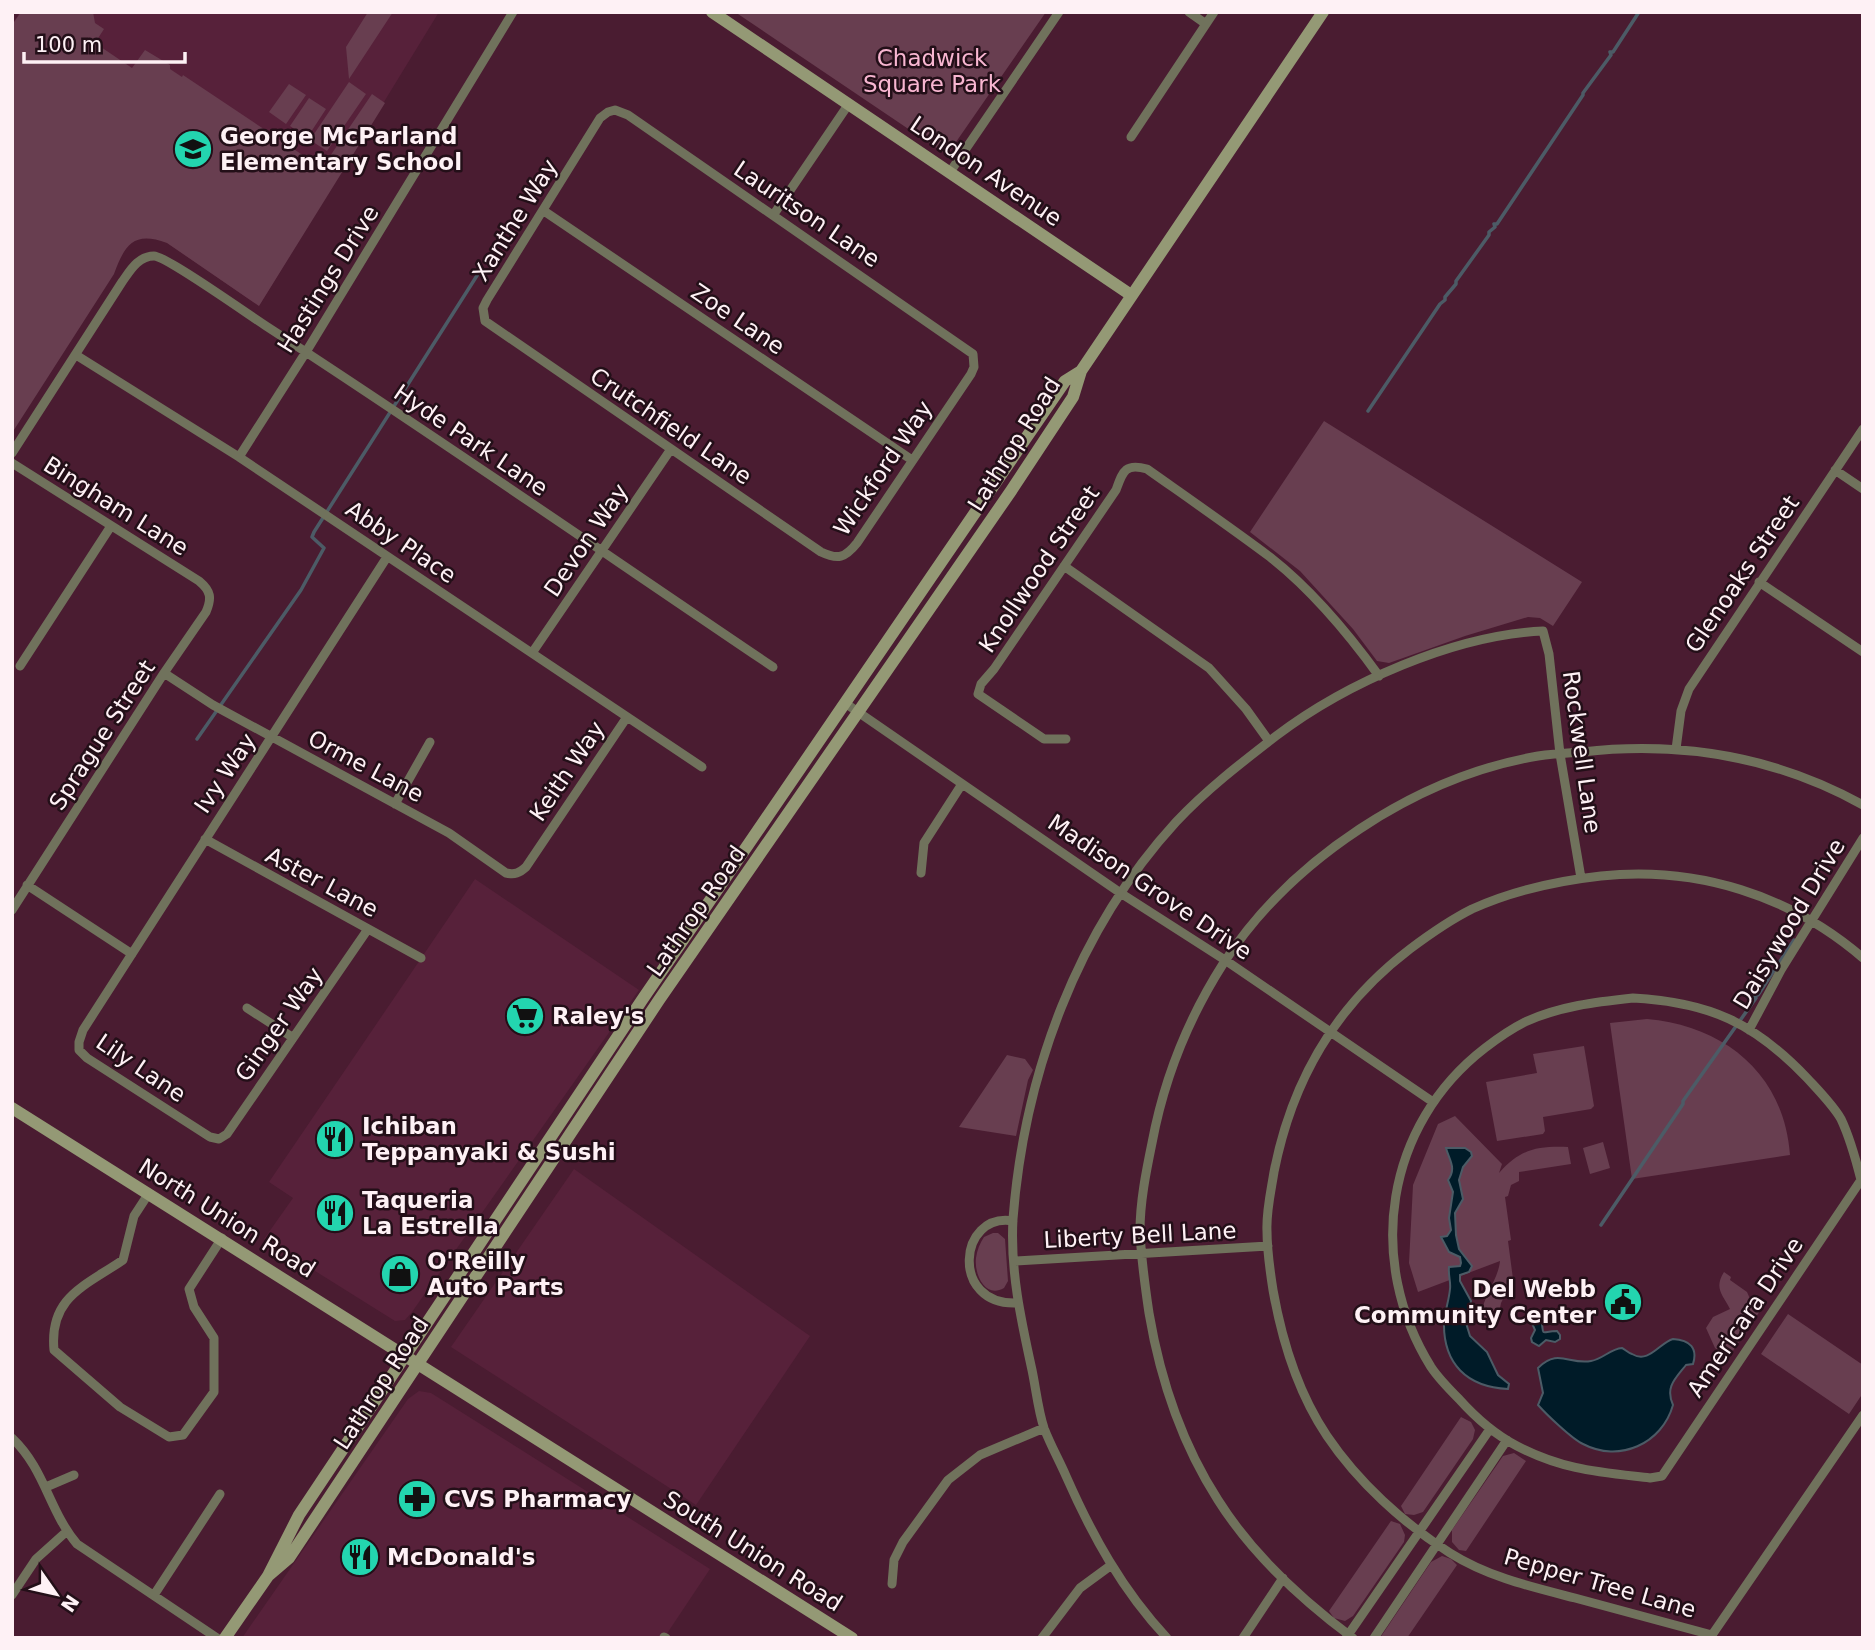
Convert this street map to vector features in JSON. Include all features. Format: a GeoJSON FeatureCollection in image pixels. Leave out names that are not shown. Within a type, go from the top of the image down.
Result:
{"type":"FeatureCollection","features":[{"type":"Feature","properties":{"kind":"main road","name":"London Avenue"},"geometry":{"type":"LineString","coordinates":[[712,12],[1131,295]]}},
{"type":"Feature","properties":{"kind":"main road","name":"Lathrop Road"},"geometry":{"type":"LineString","coordinates":[[225,1638],[268,1576],[299,1515],[405,1355],[648,1004],[860,713],[1073,397],[1081,371],[1322,12]]}},
{"type":"Feature","properties":{"kind":"main road","name":"Lathrop Road"},"geometry":{"type":"LineString","coordinates":[[268,1576],[289,1559],[419,1364],[648,1004],[845,703],[1065,381],[1081,371]]}},
{"type":"Feature","properties":{"kind":"main road","name":"North Union Road"},"geometry":{"type":"LineString","coordinates":[[12,1108],[419,1364]]}},
{"type":"Feature","properties":{"kind":"main road","name":"South Union Road"},"geometry":{"type":"LineString","coordinates":[[419,1364],[852,1638]]}},
{"type":"Feature","properties":{"kind":"street","name":"Hastings Drive"},"geometry":{"type":"LineString","coordinates":[[239,457],[513,12]]}},
{"type":"Feature","properties":{"kind":"street"},"geometry":{"type":"LineString","coordinates":[[950,172],[1059,12]]}},
{"type":"Feature","properties":{"kind":"street"},"geometry":{"type":"LineString","coordinates":[[1189,12],[1206,24]]}},
{"type":"Feature","properties":{"kind":"street"},"geometry":{"type":"LineString","coordinates":[[1131,137],[1214,12]]}},
{"type":"Feature","properties":{"kind":"street"},"geometry":{"type":"LineString","coordinates":[[774,214],[848,104]]}},
{"type":"Feature","properties":{"kind":"street","name":"Lauritson Lane"},"geometry":{"type":"LineString","coordinates":[[584,145],[600,118],[608,112],[620,111],[774,214],[974,354],[971,374],[955,398]]}},
{"type":"Feature","properties":{"kind":"street","name":"Xanthe Way"},"geometry":{"type":"LineString","coordinates":[[483,317],[487,300],[584,145]]}},
{"type":"Feature","properties":{"kind":"street","name":"Zoe Lane"},"geometry":{"type":"LineString","coordinates":[[544,211],[912,460]]}},
{"type":"Feature","properties":{"kind":"street","name":"Hyde Park Lane"},"geometry":{"type":"LineString","coordinates":[[76,355],[136,263],[143,258],[160,258],[306,352],[773,667]]}},
{"type":"Feature","properties":{"kind":"street","name":"Crutchfield Lane"},"geometry":{"type":"LineString","coordinates":[[483,317],[496,330],[821,552],[833,558],[841,557]]}},
{"type":"Feature","properties":{"kind":"street"},"geometry":{"type":"LineString","coordinates":[[12,453],[76,355]]}},
{"type":"Feature","properties":{"kind":"street","name":"Abby Place"},"geometry":{"type":"LineString","coordinates":[[76,355],[239,457],[702,767]]}},
{"type":"Feature","properties":{"kind":"street","name":"Wickford Way"},"geometry":{"type":"LineString","coordinates":[[841,557],[849,553],[857,543],[955,398]]}},
{"type":"Feature","properties":{"kind":"street","name":"Glenoaks Street"},"geometry":{"type":"LineString","coordinates":[[1676,749],[1681,711],[1689,689],[1863,429]]}},
{"type":"Feature","properties":{"kind":"street","name":"Devon Way"},"geometry":{"type":"LineString","coordinates":[[532,653],[671,449]]}},
{"type":"Feature","properties":{"kind":"street","name":"Bingham Lane"},"geometry":{"type":"LineString","coordinates":[[12,463],[199,581]]}},
{"type":"Feature","properties":{"kind":"street","name":"Knollwood Street"},"geometry":{"type":"LineString","coordinates":[[1066,739],[1044,739],[978,694],[981,684],[1064,566],[1126,470],[1133,466],[1147,469],[1271,558],[1314,598],[1356,645],[1379,676]]}},
{"type":"Feature","properties":{"kind":"street"},"geometry":{"type":"LineString","coordinates":[[1835,470],[1863,489]]}},
{"type":"Feature","properties":{"kind":"street"},"geometry":{"type":"LineString","coordinates":[[20,666],[111,526]]}},
{"type":"Feature","properties":{"kind":"street","name":"Ivy Way"},"geometry":{"type":"LineString","coordinates":[[96,1011],[387,557]]}},
{"type":"Feature","properties":{"kind":"street"},"geometry":{"type":"LineString","coordinates":[[1064,566],[1209,668],[1246,709],[1269,741]]}},
{"type":"Feature","properties":{"kind":"street","name":"Sprague Street"},"geometry":{"type":"LineString","coordinates":[[12,910],[206,612],[211,601],[209,592],[199,581]]}},
{"type":"Feature","properties":{"kind":"street"},"geometry":{"type":"LineString","coordinates":[[1759,583],[1863,652]]}},
{"type":"Feature","properties":{"kind":"street","name":"Rockwell Lane"},"geometry":{"type":"LineString","coordinates":[[1379,676],[1440,652],[1516,632],[1543,631],[1549,654],[1560,754],[1581,878]]}},
{"type":"Feature","properties":{"kind":"street","name":"Orme Lane"},"geometry":{"type":"LineString","coordinates":[[164,673],[213,705],[449,833],[506,873],[519,873],[540,846]]}},
{"type":"Feature","properties":{"kind":"street"},"geometry":{"type":"LineString","coordinates":[[1167,1638],[1150,1620],[1111,1566],[1079,1505],[1044,1428],[1017,1303],[1013,1221],[1022,1156],[1037,1081],[1059,1010],[1097,931],[1175,823],[1223,776],[1296,721],[1363,682],[1379,676]]}},
{"type":"Feature","properties":{"kind":"street","name":"Madison Grove Drive"},"geometry":{"type":"LineString","coordinates":[[845,703],[1122,894],[1226,960],[1433,1102]]}},
{"type":"Feature","properties":{"kind":"street","name":"Keith Way"},"geometry":{"type":"LineString","coordinates":[[540,846],[627,717]]}},
{"type":"Feature","properties":{"kind":"street"},"geometry":{"type":"LineString","coordinates":[[395,804],[430,742]]}},
{"type":"Feature","properties":{"kind":"street"},"geometry":{"type":"LineString","coordinates":[[1490,1429],[1349,1637],[1322,1616],[1283,1578],[1246,1539],[1217,1500],[1169,1399],[1155,1346],[1140,1230],[1146,1174],[1158,1111],[1175,1055],[1205,993],[1226,960],[1268,907],[1295,880],[1365,825],[1417,796],[1479,771],[1537,756],[1628,747],[1676,749],[1732,757],[1784,770],[1833,789],[1863,805]]}},
{"type":"Feature","properties":{"kind":"street"},"geometry":{"type":"LineString","coordinates":[[920,873],[924,843],[962,784]]}},
{"type":"Feature","properties":{"kind":"street","name":"Daisywood Drive"},"geometry":{"type":"LineString","coordinates":[[1749,1030],[1781,970],[1863,838]]}},
{"type":"Feature","properties":{"kind":"street","name":"Aster Lane"},"geometry":{"type":"LineString","coordinates":[[205,839],[421,958]]}},
{"type":"Feature","properties":{"kind":"street","name":"Pepper Tree Lane"},"geometry":{"type":"LineString","coordinates":[[1863,958],[1812,921],[1780,903],[1746,890],[1708,881],[1631,873],[1560,880],[1517,892],[1471,910],[1435,931],[1387,967],[1361,992],[1315,1056],[1293,1102],[1280,1142],[1266,1230],[1278,1319],[1288,1356],[1325,1433],[1343,1458],[1384,1501],[1420,1531],[1452,1555],[1505,1580],[1712,1635],[1863,1415]]}},
{"type":"Feature","properties":{"kind":"street"},"geometry":{"type":"LineString","coordinates":[[27,885],[132,954]]}},
{"type":"Feature","properties":{"kind":"street","name":"Ginger Way"},"geometry":{"type":"LineString","coordinates":[[219,1139],[227,1134],[368,929]]}},
{"type":"Feature","properties":{"kind":"street"},"geometry":{"type":"LineString","coordinates":[[1374,1638],[1507,1440],[1490,1429],[1431,1367],[1406,1314],[1400,1292],[1391,1230],[1401,1172],[1423,1118],[1453,1076],[1503,1034],[1555,1010],[1581,1003],[1633,998],[1684,1003],[1727,1016],[1789,1059],[1840,1118],[1861,1180]]}},
{"type":"Feature","properties":{"kind":"street"},"geometry":{"type":"LineString","coordinates":[[247,1008],[292,1037]]}},
{"type":"Feature","properties":{"kind":"street","name":"Lily Lane"},"geometry":{"type":"LineString","coordinates":[[96,1011],[79,1042],[79,1050],[87,1058],[210,1137],[219,1139]]}},
{"type":"Feature","properties":{"kind":"street","name":"Americara Drive"},"geometry":{"type":"LineString","coordinates":[[1507,1440],[1548,1460],[1576,1469],[1650,1478],[1661,1476],[1861,1180]]}},
{"type":"Feature","properties":{"kind":"street"},"geometry":{"type":"LineString","coordinates":[[149,1193],[134,1216],[123,1260],[66,1299],[59,1310],[53,1332],[54,1350],[98,1385],[120,1407],[169,1437],[183,1435],[214,1392],[214,1338],[194,1307],[189,1289],[222,1238]]}},
{"type":"Feature","properties":{"kind":"street"},"geometry":{"type":"LineString","coordinates":[[1013,1221],[998,1220],[977,1235],[971,1248],[970,1267],[974,1282],[987,1297],[1003,1304],[1017,1303]]}},
{"type":"Feature","properties":{"kind":"street","name":"Liberty Bell Lane"},"geometry":{"type":"LineString","coordinates":[[1014,1261],[1268,1246]]}},
{"type":"Feature","properties":{"kind":"street"},"geometry":{"type":"LineString","coordinates":[[892,1584],[894,1560],[903,1542],[947,1480],[980,1455],[1044,1428]]}},
{"type":"Feature","properties":{"kind":"street"},"geometry":{"type":"LineString","coordinates":[[12,1438],[23,1447],[37,1468],[66,1531],[77,1544],[217,1638]]}},
{"type":"Feature","properties":{"kind":"street"},"geometry":{"type":"LineString","coordinates":[[46,1487],[74,1475]]}},
{"type":"Feature","properties":{"kind":"street"},"geometry":{"type":"LineString","coordinates":[[154,1595],[220,1494]]}},
{"type":"Feature","properties":{"kind":"street"},"geometry":{"type":"LineString","coordinates":[[12,1595],[36,1559],[66,1531]]}},
{"type":"Feature","properties":{"kind":"street"},"geometry":{"type":"LineString","coordinates":[[1042,1638],[1080,1588],[1111,1566]]}},
{"type":"Feature","properties":{"kind":"street"},"geometry":{"type":"LineString","coordinates":[[1243,1638],[1283,1578]]}},
{"type":"Feature","properties":{"kind":"shaded area","name":"George McParland Elementary School"},"geometry":{"type":"Polygon","coordinates":[[[20,12],[439,12],[259,306],[12,136],[12,24],[20,12]]]}},
{"type":"Feature","properties":{"kind":"shaded area"},"geometry":{"type":"Polygon","coordinates":[[[475,879],[639,990],[412,1312],[405,1320],[395,1321],[264,1239],[293,1198],[269,1182],[475,879]]]}},
{"type":"Feature","properties":{"kind":"shaded area"},"geometry":{"type":"Polygon","coordinates":[[[574,1169],[810,1336],[696,1505],[451,1347],[574,1169]]]}},
{"type":"Feature","properties":{"kind":"shaded area"},"geometry":{"type":"Polygon","coordinates":[[[419,1391],[431,1393],[710,1569],[664,1638],[242,1638],[408,1399],[419,1391]]]}},
{"type":"Feature","properties":{"kind":"green space","name":"George McParland Elementary School"},"geometry":{"type":"Polygon","coordinates":[[[21,12],[93,12],[95,23],[104,29],[95,43],[132,68],[145,50],[322,168],[372,94],[385,103],[259,306],[167,243],[146,239],[132,243],[12,433],[12,25],[21,12]]]}},
{"type":"Feature","properties":{"kind":"green space"},"geometry":{"type":"Polygon","coordinates":[[[368,12],[393,12],[349,79],[346,47],[368,12]]]}},
{"type":"Feature","properties":{"kind":"green space","name":"Chadwick Square Park"},"geometry":{"type":"Polygon","coordinates":[[[735,12],[1046,12],[947,155],[735,12]]]}},
{"type":"Feature","properties":{"kind":"green space"},"geometry":{"type":"Polygon","coordinates":[[[349,82],[366,94],[327,151],[310,140],[349,82]]]}},
{"type":"Feature","properties":{"kind":"green space"},"geometry":{"type":"Polygon","coordinates":[[[289,84],[306,95],[286,124],[269,112],[289,84]]]}},
{"type":"Feature","properties":{"kind":"green space"},"geometry":{"type":"Polygon","coordinates":[[[309,98],[326,109],[307,138],[290,126],[309,98]]]}},
{"type":"Feature","properties":{"kind":"green space"},"geometry":{"type":"Polygon","coordinates":[[[1324,421],[1582,582],[1553,626],[1540,618],[1528,617],[1389,663],[1377,661],[1353,629],[1300,571],[1250,532],[1324,421]]]}},
{"type":"Feature","properties":{"kind":"green space"},"geometry":{"type":"Polygon","coordinates":[[[1647,1019],[1701,1032],[1725,1044],[1745,1059],[1763,1078],[1776,1101],[1785,1126],[1790,1155],[1632,1179],[1610,1023],[1647,1019]]]}},
{"type":"Feature","properties":{"kind":"green space"},"geometry":{"type":"Polygon","coordinates":[[[1584,1046],[1594,1106],[1591,1109],[1543,1117],[1543,1134],[1497,1141],[1486,1082],[1537,1073],[1533,1054],[1584,1046]]]}},
{"type":"Feature","properties":{"kind":"green space"},"geometry":{"type":"Polygon","coordinates":[[[1007,1055],[1025,1059],[1033,1070],[1028,1080],[1016,1136],[959,1127],[1007,1055]]]}},
{"type":"Feature","properties":{"kind":"green space"},"geometry":{"type":"Polygon","coordinates":[[[1455,1116],[1502,1164],[1499,1173],[1522,1154],[1538,1148],[1568,1147],[1571,1164],[1519,1172],[1519,1181],[1511,1185],[1508,1196],[1505,1197],[1513,1279],[1501,1303],[1496,1329],[1491,1329],[1484,1323],[1482,1315],[1500,1261],[1418,1292],[1409,1263],[1413,1185],[1438,1124],[1455,1116]]]}},
{"type":"Feature","properties":{"kind":"green space"},"geometry":{"type":"Polygon","coordinates":[[[1603,1142],[1610,1168],[1590,1174],[1583,1148],[1603,1142]]]}},
{"type":"Feature","properties":{"kind":"green space"},"geometry":{"type":"Polygon","coordinates":[[[998,1233],[1005,1239],[1008,1281],[1004,1288],[997,1291],[986,1288],[982,1283],[976,1264],[981,1242],[984,1237],[998,1233]]]}},
{"type":"Feature","properties":{"kind":"green space"},"geometry":{"type":"Polygon","coordinates":[[[1724,1272],[1747,1292],[1751,1301],[1762,1308],[1728,1358],[1715,1348],[1706,1328],[1713,1317],[1730,1309],[1719,1287],[1724,1272]]]}},
{"type":"Feature","properties":{"kind":"green space"},"geometry":{"type":"Polygon","coordinates":[[[1788,1314],[1863,1365],[1863,1393],[1849,1414],[1761,1354],[1788,1314]]]}},
{"type":"Feature","properties":{"kind":"green space"},"geometry":{"type":"Polygon","coordinates":[[[1461,1417],[1471,1422],[1475,1430],[1473,1439],[1423,1512],[1405,1514],[1401,1506],[1461,1417]]]}},
{"type":"Feature","properties":{"kind":"green space"},"geometry":{"type":"Polygon","coordinates":[[[1514,1453],[1526,1461],[1466,1551],[1459,1550],[1452,1542],[1452,1530],[1503,1456],[1514,1453]]]}},
{"type":"Feature","properties":{"kind":"green space"},"geometry":{"type":"Polygon","coordinates":[[[1391,1521],[1400,1524],[1405,1535],[1404,1542],[1353,1616],[1345,1621],[1334,1618],[1329,1611],[1391,1521]]]}},
{"type":"Feature","properties":{"kind":"green space"},"geometry":{"type":"Polygon","coordinates":[[[1442,1556],[1457,1565],[1407,1638],[1380,1638],[1431,1562],[1442,1556]]]}},
{"type":"Feature","properties":{"kind":"water"},"geometry":{"type":"Polygon","coordinates":[[[1446,1148],[1465,1148],[1472,1156],[1463,1167],[1459,1180],[1463,1199],[1455,1213],[1459,1249],[1472,1266],[1469,1272],[1460,1275],[1460,1281],[1471,1301],[1466,1323],[1470,1336],[1487,1352],[1498,1375],[1509,1384],[1508,1389],[1481,1384],[1469,1378],[1460,1371],[1448,1350],[1444,1322],[1450,1289],[1449,1267],[1460,1266],[1461,1263],[1460,1257],[1449,1252],[1441,1237],[1447,1236],[1451,1230],[1449,1218],[1453,1192],[1448,1180],[1452,1164],[1446,1148]]]}},
{"type":"Feature","properties":{"kind":"water"},"geometry":{"type":"Polygon","coordinates":[[[1536,1316],[1541,1318],[1543,1332],[1557,1331],[1560,1339],[1555,1342],[1546,1340],[1539,1346],[1532,1342],[1535,1330],[1531,1321],[1536,1316]]]}},
{"type":"Feature","properties":{"kind":"water"},"geometry":{"type":"Polygon","coordinates":[[[1673,1339],[1684,1341],[1691,1346],[1694,1353],[1693,1364],[1686,1365],[1672,1384],[1670,1393],[1673,1405],[1667,1419],[1649,1439],[1637,1446],[1611,1451],[1583,1444],[1538,1405],[1543,1393],[1538,1368],[1545,1362],[1558,1358],[1591,1361],[1622,1348],[1631,1354],[1644,1356],[1673,1339]]]}},
{"type":"Feature","properties":{"kind":"waterway"},"geometry":{"type":"LineString","coordinates":[[1368,411],[1639,12]]}},
{"type":"Feature","properties":{"kind":"waterway"},"geometry":{"type":"LineString","coordinates":[[197,739],[301,590],[324,548],[312,537],[314,532],[478,274]]}},
{"type":"Feature","properties":{"kind":"waterway"},"geometry":{"type":"LineString","coordinates":[[1601,1225],[1683,1101],[1756,998],[1754,995],[1758,995],[1794,940]]}},
{"type":"Feature","properties":{"kind":"place","name":"George McParland Elementary School"},"geometry":{"type":"Point","coordinates":[193,149]}},
{"type":"Feature","properties":{"kind":"place","name":"Raley's"},"geometry":{"type":"Point","coordinates":[525,1016]}},
{"type":"Feature","properties":{"kind":"place","name":"Ichiban Teppanyaki & Sushi"},"geometry":{"type":"Point","coordinates":[335,1139]}},
{"type":"Feature","properties":{"kind":"place","name":"Taqueria La Estrella"},"geometry":{"type":"Point","coordinates":[335,1213]}},
{"type":"Feature","properties":{"kind":"place","name":"O'Reilly Auto Parts"},"geometry":{"type":"Point","coordinates":[400,1274]}},
{"type":"Feature","properties":{"kind":"place","name":"Del Webb Community Center"},"geometry":{"type":"Point","coordinates":[1623,1302]}},
{"type":"Feature","properties":{"kind":"place","name":"CVS Pharmacy"},"geometry":{"type":"Point","coordinates":[417,1499]}},
{"type":"Feature","properties":{"kind":"place","name":"McDonald's"},"geometry":{"type":"Point","coordinates":[360,1557]}}]}
